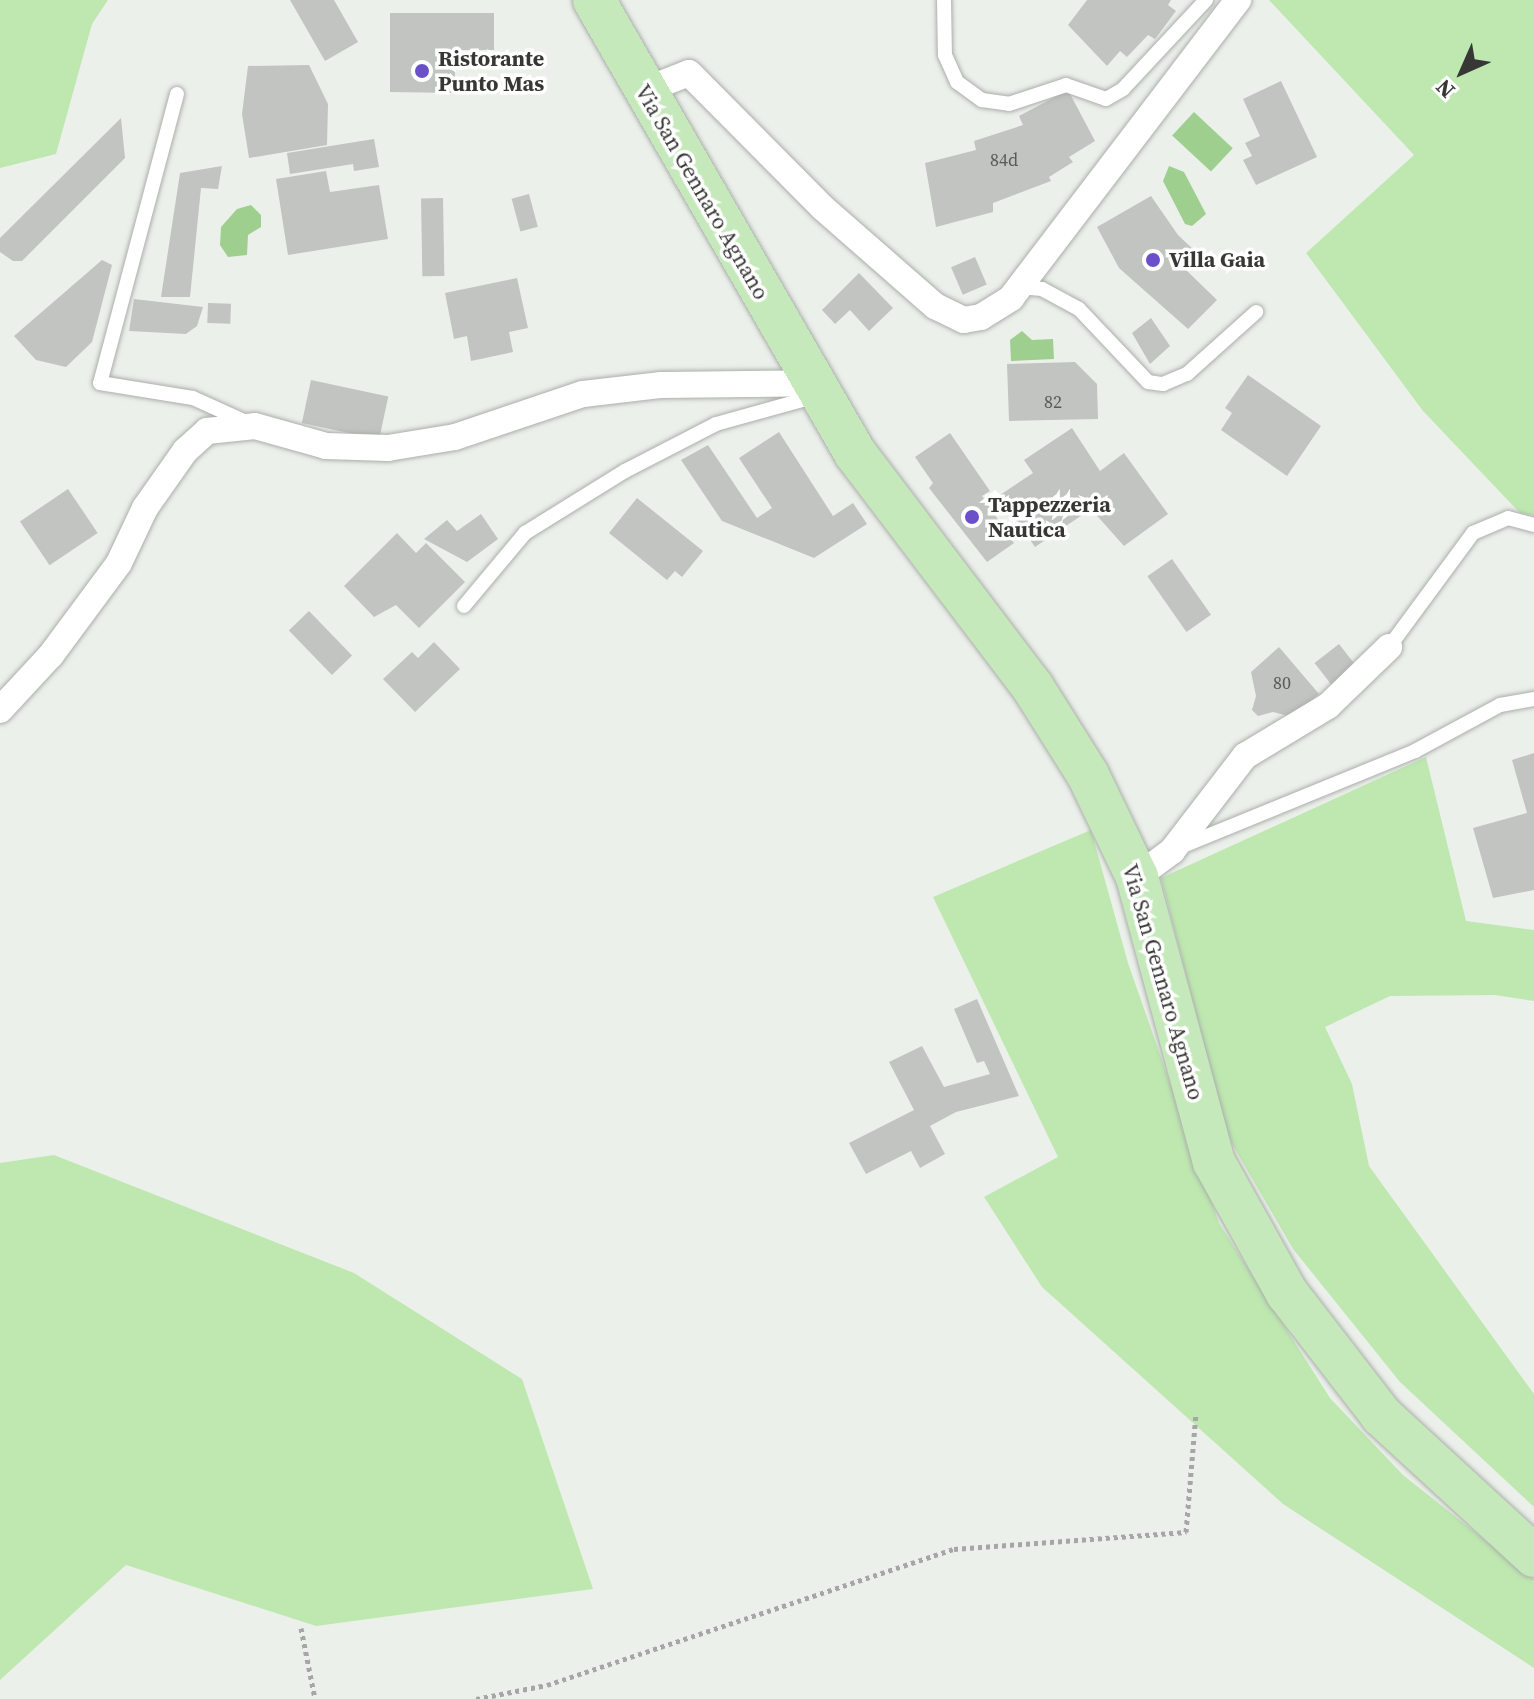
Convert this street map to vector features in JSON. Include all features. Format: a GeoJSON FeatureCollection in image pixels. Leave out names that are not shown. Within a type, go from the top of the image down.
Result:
{"type":"FeatureCollection","features":[{"type":"Feature","properties":{"kind":"main road","name":"Via San Gennaro Agnano"},"geometry":{"type":"LineString","coordinates":[[594,0],[643,91],[855,453],[1032,686],[1088,775],[1137,877],[1214,1162],[1287,1293],[1382,1416],[1534,1556]]}},
{"type":"Feature","properties":{"kind":"street"},"geometry":{"type":"LineString","coordinates":[[643,91],[689,73],[772,161],[935,306],[964,320],[981,317],[1019,287],[1238,0]]}},
{"type":"Feature","properties":{"kind":"street"},"geometry":{"type":"LineString","coordinates":[[0,710],[51,655],[119,563],[145,508],[185,451],[207,431],[255,426],[326,446],[388,448],[455,437],[583,394],[661,385],[818,389]]}},
{"type":"Feature","properties":{"kind":"street"},"geometry":{"type":"LineString","coordinates":[[1137,877],[1172,851],[1245,756],[1328,706],[1389,647]]}},
{"type":"Feature","properties":{"kind":"lane"},"geometry":{"type":"LineString","coordinates":[[944,0],[945,55],[957,82],[982,100],[1009,104],[1066,85],[1106,99],[1123,89],[1206,0]]}},
{"type":"Feature","properties":{"kind":"lane"},"geometry":{"type":"LineString","coordinates":[[177,94],[100,383],[193,398],[255,426]]}},
{"type":"Feature","properties":{"kind":"lane"},"geometry":{"type":"LineString","coordinates":[[1019,287],[1042,289],[1079,309],[1148,382],[1163,384],[1187,374],[1256,312]]}},
{"type":"Feature","properties":{"kind":"lane"},"geometry":{"type":"LineString","coordinates":[[464,606],[525,533],[625,471],[716,424],[818,389]]}},
{"type":"Feature","properties":{"kind":"lane"},"geometry":{"type":"LineString","coordinates":[[1389,647],[1473,533],[1508,518],[1534,525]]}},
{"type":"Feature","properties":{"kind":"lane"},"geometry":{"type":"LineString","coordinates":[[1172,851],[1415,751],[1500,705],[1534,699]]}},
{"type":"Feature","properties":{"kind":"path"},"geometry":{"type":"LineString","coordinates":[[476,1699],[547,1685],[954,1549],[1186,1532],[1196,1413]]}},
{"type":"Feature","properties":{"kind":"path"},"geometry":{"type":"LineString","coordinates":[[301,1628],[315,1699]]}},
{"type":"Feature","properties":{"kind":"shaded area"},"geometry":{"type":"Polygon","coordinates":[[[0,0],[108,0],[92,24],[56,154],[0,168],[0,0]]]}},
{"type":"Feature","properties":{"kind":"shaded area"},"geometry":{"type":"Polygon","coordinates":[[[1269,0],[1534,0],[1534,516],[1520,513],[1423,411],[1306,253],[1414,155],[1269,0]]]}},
{"type":"Feature","properties":{"kind":"shaded area"},"geometry":{"type":"Polygon","coordinates":[[[1194,112],[1233,148],[1211,172],[1172,135],[1194,112]]]}},
{"type":"Feature","properties":{"kind":"shaded area"},"geometry":{"type":"Polygon","coordinates":[[[1169,166],[1184,172],[1206,214],[1192,226],[1185,224],[1163,181],[1169,166]]]}},
{"type":"Feature","properties":{"kind":"shaded area"},"geometry":{"type":"Polygon","coordinates":[[[251,205],[261,215],[261,227],[248,235],[247,255],[228,257],[220,245],[221,227],[237,209],[251,205]]]}},
{"type":"Feature","properties":{"kind":"shaded area"},"geometry":{"type":"Polygon","coordinates":[[[1022,331],[1032,340],[1053,339],[1054,359],[1011,361],[1010,340],[1022,331]]]}},
{"type":"Feature","properties":{"kind":"shaded area"},"geometry":{"type":"Polygon","coordinates":[[[1426,757],[1466,921],[1534,930],[1534,1001],[1495,995],[1390,996],[1325,1027],[1352,1084],[1369,1166],[1534,1394],[1534,1507],[1400,1382],[1293,1249],[1228,1137],[1161,878],[1426,757]]]}},
{"type":"Feature","properties":{"kind":"shaded area"},"geometry":{"type":"Polygon","coordinates":[[[1091,830],[1128,963],[1219,1223],[1330,1398],[1403,1475],[1534,1579],[1534,1668],[1283,1504],[1042,1287],[984,1197],[1058,1157],[933,897],[1091,830]]]}},
{"type":"Feature","properties":{"kind":"shaded area"},"geometry":{"type":"Polygon","coordinates":[[[54,1155],[354,1273],[522,1379],[593,1589],[316,1626],[126,1565],[0,1680],[0,1163],[54,1155]]]}},
{"type":"Feature","properties":{"kind":"building"},"geometry":{"type":"Polygon","coordinates":[[[290,0],[334,0],[358,42],[325,61],[290,0]]]}},
{"type":"Feature","properties":{"kind":"building"},"geometry":{"type":"Polygon","coordinates":[[[1087,0],[1171,0],[1168,5],[1176,11],[1155,39],[1148,35],[1127,57],[1120,51],[1107,66],[1068,25],[1087,0]]]}},
{"type":"Feature","properties":{"kind":"building","name":"Ristorante Punto Mas"},"geometry":{"type":"Polygon","coordinates":[[[390,13],[494,13],[494,50],[455,50],[455,93],[390,92],[390,13]]]}},
{"type":"Feature","properties":{"kind":"building"},"geometry":{"type":"Polygon","coordinates":[[[309,65],[328,104],[327,145],[249,158],[242,114],[248,66],[309,65]]]}},
{"type":"Feature","properties":{"kind":"building"},"geometry":{"type":"Polygon","coordinates":[[[1281,81],[1317,157],[1256,185],[1243,160],[1252,156],[1245,143],[1260,136],[1243,99],[1281,81]]]}},
{"type":"Feature","properties":{"kind":"building"},"geometry":{"type":"Polygon","coordinates":[[[1068,90],[1095,141],[1069,157],[1073,162],[1049,177],[1051,181],[993,203],[993,212],[936,227],[925,163],[976,150],[974,141],[1023,125],[1019,116],[1068,90]]]}},
{"type":"Feature","properties":{"kind":"building"},"geometry":{"type":"Polygon","coordinates":[[[121,118],[125,158],[22,261],[13,261],[0,252],[0,238],[121,118]]]}},
{"type":"Feature","properties":{"kind":"building"},"geometry":{"type":"Polygon","coordinates":[[[374,139],[379,167],[354,171],[353,164],[290,174],[287,153],[374,139]]]}},
{"type":"Feature","properties":{"kind":"building"},"geometry":{"type":"Polygon","coordinates":[[[222,166],[218,189],[201,188],[190,297],[161,297],[180,173],[222,166]]]}},
{"type":"Feature","properties":{"kind":"building"},"geometry":{"type":"Polygon","coordinates":[[[326,171],[330,192],[379,185],[388,239],[288,255],[276,179],[326,171]]]}},
{"type":"Feature","properties":{"kind":"building"},"geometry":{"type":"Polygon","coordinates":[[[529,194],[538,227],[520,232],[512,199],[529,194]]]}},
{"type":"Feature","properties":{"kind":"building","name":"Villa Gaia"},"geometry":{"type":"Polygon","coordinates":[[[1151,196],[1178,235],[1197,253],[1184,268],[1217,300],[1188,329],[1119,268],[1097,227],[1151,196]]]}},
{"type":"Feature","properties":{"kind":"building"},"geometry":{"type":"Polygon","coordinates":[[[421,198],[443,198],[444,276],[422,276],[421,198]]]}},
{"type":"Feature","properties":{"kind":"building"},"geometry":{"type":"Polygon","coordinates":[[[975,257],[987,285],[963,295],[951,267],[975,257]]]}},
{"type":"Feature","properties":{"kind":"building"},"geometry":{"type":"Polygon","coordinates":[[[102,260],[112,265],[92,342],[66,367],[36,360],[14,336],[102,260]]]}},
{"type":"Feature","properties":{"kind":"building"},"geometry":{"type":"Polygon","coordinates":[[[859,273],[893,308],[869,331],[850,310],[835,324],[822,310],[859,273]]]}},
{"type":"Feature","properties":{"kind":"building"},"geometry":{"type":"Polygon","coordinates":[[[517,278],[528,328],[509,332],[513,352],[471,361],[467,336],[454,339],[445,293],[517,278]]]}},
{"type":"Feature","properties":{"kind":"building"},"geometry":{"type":"Polygon","coordinates":[[[134,299],[203,307],[197,326],[186,334],[129,331],[134,299]]]}},
{"type":"Feature","properties":{"kind":"building"},"geometry":{"type":"Polygon","coordinates":[[[208,303],[231,304],[230,324],[207,323],[208,303]]]}},
{"type":"Feature","properties":{"kind":"building"},"geometry":{"type":"Polygon","coordinates":[[[1151,318],[1170,346],[1150,364],[1132,333],[1151,318]]]}},
{"type":"Feature","properties":{"kind":"building"},"geometry":{"type":"Polygon","coordinates":[[[1075,362],[1097,384],[1098,419],[1009,421],[1007,364],[1075,362]]]}},
{"type":"Feature","properties":{"kind":"building"},"geometry":{"type":"Polygon","coordinates":[[[1248,375],[1321,426],[1287,476],[1221,430],[1232,413],[1225,408],[1248,375]]]}},
{"type":"Feature","properties":{"kind":"building"},"geometry":{"type":"Polygon","coordinates":[[[311,380],[388,396],[379,439],[302,423],[311,380]]]}},
{"type":"Feature","properties":{"kind":"building"},"geometry":{"type":"Polygon","coordinates":[[[1072,428],[1100,471],[1124,453],[1168,514],[1124,546],[1091,509],[1035,547],[1000,495],[1033,473],[1024,460],[1072,428]]]}},
{"type":"Feature","properties":{"kind":"building"},"geometry":{"type":"Polygon","coordinates":[[[779,432],[833,516],[853,503],[867,524],[814,558],[722,521],[681,460],[708,445],[757,518],[772,508],[739,458],[779,432]]]}},
{"type":"Feature","properties":{"kind":"building","name":"Tappezzeria Nautica"},"geometry":{"type":"Polygon","coordinates":[[[950,433],[990,491],[982,496],[1014,543],[987,562],[929,488],[933,483],[915,457],[950,433]]]}},
{"type":"Feature","properties":{"kind":"building"},"geometry":{"type":"Polygon","coordinates":[[[68,489],[98,533],[50,565],[20,521],[68,489]]]}},
{"type":"Feature","properties":{"kind":"building"},"geometry":{"type":"Polygon","coordinates":[[[637,498],[703,551],[682,577],[675,571],[667,580],[609,533],[637,498]]]}},
{"type":"Feature","properties":{"kind":"building"},"geometry":{"type":"Polygon","coordinates":[[[481,514],[498,539],[467,562],[424,539],[447,520],[457,531],[481,514]]]}},
{"type":"Feature","properties":{"kind":"building"},"geometry":{"type":"Polygon","coordinates":[[[397,533],[416,553],[426,543],[465,582],[419,628],[396,605],[374,617],[344,586],[397,533]]]}},
{"type":"Feature","properties":{"kind":"building"},"geometry":{"type":"Polygon","coordinates":[[[1172,559],[1211,615],[1186,632],[1147,576],[1172,559]]]}},
{"type":"Feature","properties":{"kind":"building"},"geometry":{"type":"Polygon","coordinates":[[[309,611],[352,656],[332,675],[289,630],[309,611]]]}},
{"type":"Feature","properties":{"kind":"building"},"geometry":{"type":"Polygon","coordinates":[[[434,642],[460,669],[415,712],[383,679],[412,652],[418,658],[434,642]]]}},
{"type":"Feature","properties":{"kind":"building"},"geometry":{"type":"Polygon","coordinates":[[[1339,644],[1356,666],[1332,685],[1315,663],[1339,644]]]}},
{"type":"Feature","properties":{"kind":"building"},"geometry":{"type":"Polygon","coordinates":[[[1279,647],[1319,694],[1292,717],[1273,712],[1258,716],[1252,710],[1256,696],[1251,672],[1279,647]]]}},
{"type":"Feature","properties":{"kind":"building"},"geometry":{"type":"Polygon","coordinates":[[[1534,753],[1534,890],[1493,898],[1473,828],[1527,813],[1512,760],[1534,753]]]}},
{"type":"Feature","properties":{"kind":"building"},"geometry":{"type":"Polygon","coordinates":[[[977,999],[1019,1096],[956,1112],[930,1126],[945,1154],[920,1168],[911,1151],[866,1174],[849,1143],[914,1110],[889,1062],[922,1046],[944,1087],[990,1074],[984,1061],[977,1063],[954,1009],[977,999]]]}},
{"type":"Feature","properties":{"kind":"place","name":"Ristorante Punto Mas"},"geometry":{"type":"Point","coordinates":[422,71]}},
{"type":"Feature","properties":{"kind":"place","name":"Villa Gaia"},"geometry":{"type":"Point","coordinates":[1153,260]}},
{"type":"Feature","properties":{"kind":"place","name":"Tappezzeria Nautica"},"geometry":{"type":"Point","coordinates":[972,517]}}]}
